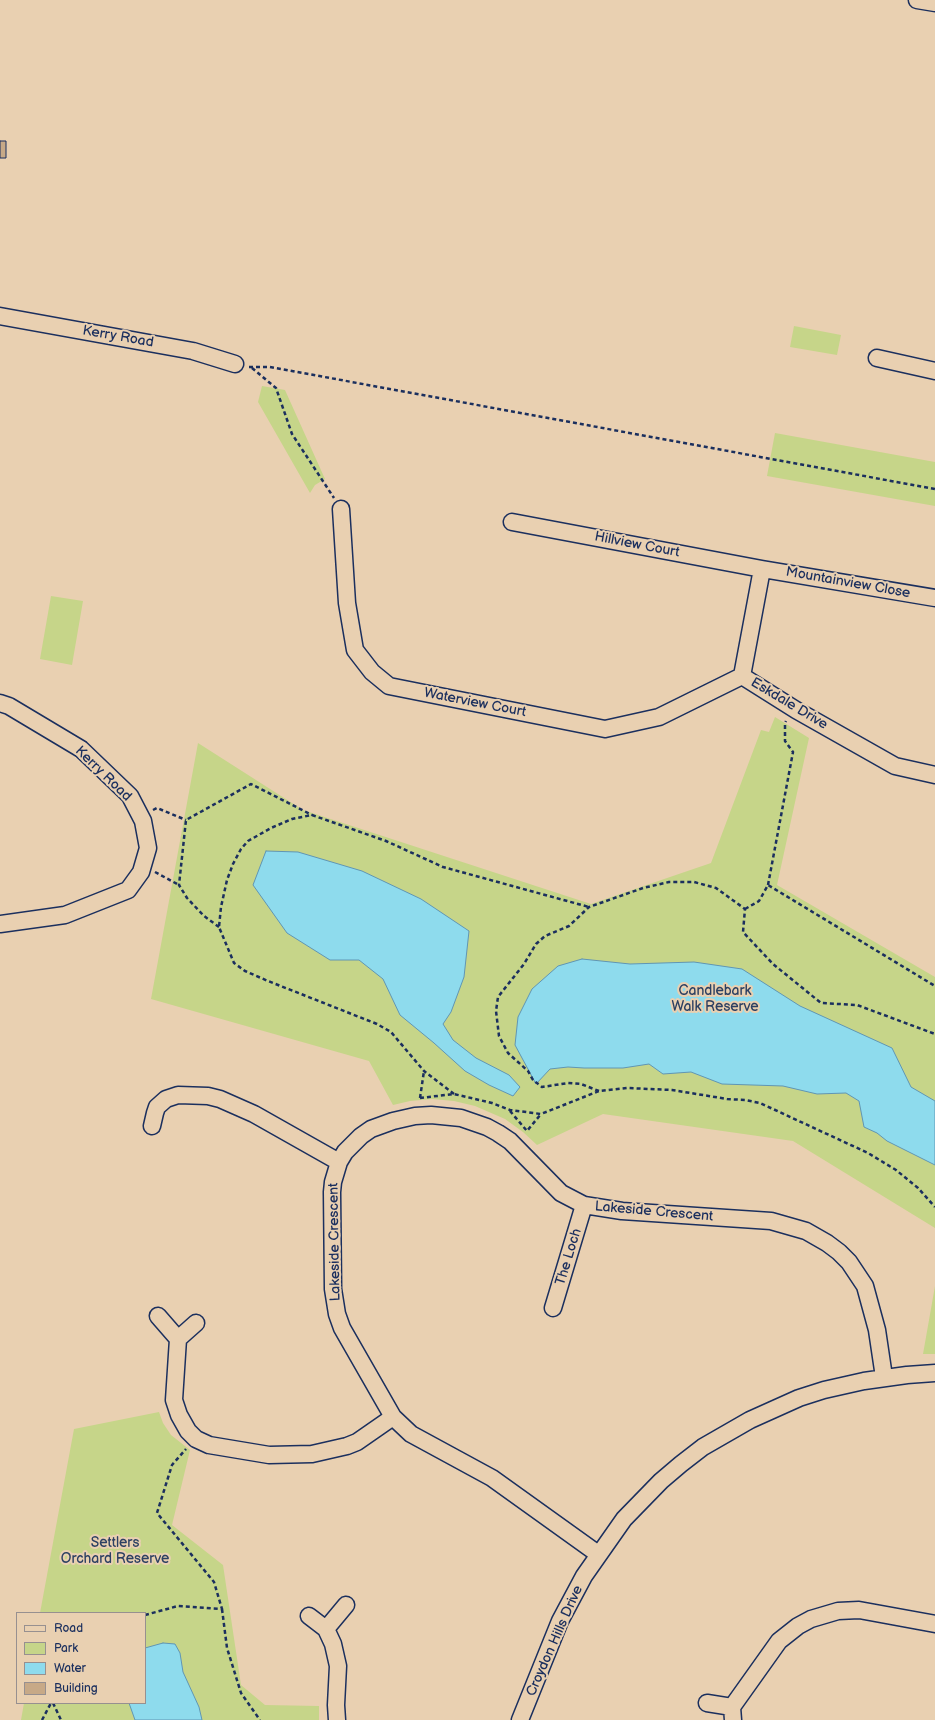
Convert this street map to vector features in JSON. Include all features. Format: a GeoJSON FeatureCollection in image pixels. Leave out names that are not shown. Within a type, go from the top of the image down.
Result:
{"type":"FeatureCollection","features":[{"type":"Feature","properties":{"kind":"street"},"geometry":{"type":"LineString","coordinates":[[917,0],[935,4]]}},
{"type":"Feature","properties":{"kind":"street","name":"Kerry Road"},"geometry":{"type":"LineString","coordinates":[[0,316],[194,351],[235,364]]}},
{"type":"Feature","properties":{"kind":"street"},"geometry":{"type":"LineString","coordinates":[[877,358],[935,371]]}},
{"type":"Feature","properties":{"kind":"street","name":"Waterview Court"},"geometry":{"type":"LineString","coordinates":[[341,509],[347,603],[355,650],[372,672],[390,686],[605,728],[659,717],[742,676]]}},
{"type":"Feature","properties":{"kind":"street","name":"Hillview Court"},"geometry":{"type":"LineString","coordinates":[[512,522],[762,569]]}},
{"type":"Feature","properties":{"kind":"street","name":"Eskdale Drive"},"geometry":{"type":"LineString","coordinates":[[762,569],[742,676],[796,710],[895,766],[935,775]]}},
{"type":"Feature","properties":{"kind":"street","name":"Mountainview Close"},"geometry":{"type":"LineString","coordinates":[[762,569],[935,598]]}},
{"type":"Feature","properties":{"kind":"street","name":"Kerry Road"},"geometry":{"type":"LineString","coordinates":[[0,703],[9,706],[81,749],[130,796],[141,816],[148,848],[141,872],[128,890],[65,915],[0,924]]}},
{"type":"Feature","properties":{"kind":"street"},"geometry":{"type":"LineString","coordinates":[[152,1126],[155,1113],[161,1103],[166,1099],[178,1095],[220,1098],[254,1114],[339,1162]]}},
{"type":"Feature","properties":{"kind":"street","name":"Lakeside Crescent"},"geometry":{"type":"LineString","coordinates":[[598,1554],[492,1478],[411,1434],[393,1417],[342,1328],[337,1314],[334,1289],[332,1192],[339,1162],[352,1143],[361,1136],[382,1124],[404,1118],[431,1115],[447,1116],[474,1122],[487,1127],[510,1141],[561,1193],[584,1206],[622,1211],[772,1221],[795,1226],[817,1236],[839,1252],[849,1262],[865,1286],[877,1330],[884,1377]]}},
{"type":"Feature","properties":{"kind":"street","name":"The Loch"},"geometry":{"type":"LineString","coordinates":[[553,1308],[584,1206]]}},
{"type":"Feature","properties":{"kind":"street"},"geometry":{"type":"LineString","coordinates":[[158,1316],[178,1339]]}},
{"type":"Feature","properties":{"kind":"street"},"geometry":{"type":"LineString","coordinates":[[196,1323],[178,1339],[174,1400],[179,1414],[188,1431],[196,1438],[209,1445],[269,1455],[312,1454],[348,1446],[357,1442],[393,1417]]}},
{"type":"Feature","properties":{"kind":"street","name":"Croydon Hills Drive"},"geometry":{"type":"LineString","coordinates":[[520,1720],[563,1616],[584,1576],[624,1518],[661,1481],[687,1460],[726,1433],[774,1408],[799,1398],[844,1385],[884,1377],[935,1373]]}},
{"type":"Feature","properties":{"kind":"street"},"geometry":{"type":"LineString","coordinates":[[326,1629],[346,1605]]}},
{"type":"Feature","properties":{"kind":"street"},"geometry":{"type":"LineString","coordinates":[[707,1702],[732,1713],[779,1641],[798,1626],[811,1619],[838,1611],[859,1610],[935,1624]]}},
{"type":"Feature","properties":{"kind":"street"},"geometry":{"type":"LineString","coordinates":[[309,1616],[326,1629],[333,1644],[338,1666],[336,1705],[337,1720]]}},
{"type":"Feature","properties":{"kind":"path"},"geometry":{"type":"LineString","coordinates":[[235,364],[251,367],[270,367],[935,489]]}},
{"type":"Feature","properties":{"kind":"path"},"geometry":{"type":"LineString","coordinates":[[251,367],[276,388],[292,434],[341,509]]}},
{"type":"Feature","properties":{"kind":"path"},"geometry":{"type":"LineString","coordinates":[[744,909],[759,901],[768,885],[793,752],[785,741],[785,722],[796,710]]}},
{"type":"Feature","properties":{"kind":"path"},"geometry":{"type":"LineString","coordinates":[[186,820],[251,784],[312,815],[386,841],[443,867],[589,907]]}},
{"type":"Feature","properties":{"kind":"path"},"geometry":{"type":"LineString","coordinates":[[141,816],[157,808],[186,820]]}},
{"type":"Feature","properties":{"kind":"path"},"geometry":{"type":"LineString","coordinates":[[312,815],[292,819],[270,828],[248,841],[232,864],[221,907],[219,927],[234,963],[245,971],[378,1024],[391,1032],[424,1071],[454,1094]]}},
{"type":"Feature","properties":{"kind":"path"},"geometry":{"type":"LineString","coordinates":[[179,885],[186,820]]}},
{"type":"Feature","properties":{"kind":"path"},"geometry":{"type":"LineString","coordinates":[[143,863],[161,876],[179,885],[187,898],[204,916],[219,927]]}},
{"type":"Feature","properties":{"kind":"path"},"geometry":{"type":"LineString","coordinates":[[599,1091],[581,1084],[568,1083],[542,1087],[533,1080],[528,1071],[519,1062],[508,1053],[500,1036],[496,1011],[498,997],[524,964],[536,944],[545,936],[569,926],[589,907],[643,888],[669,882],[694,882],[716,888],[744,909]]}},
{"type":"Feature","properties":{"kind":"path"},"geometry":{"type":"LineString","coordinates":[[768,885],[935,986]]}},
{"type":"Feature","properties":{"kind":"path"},"geometry":{"type":"LineString","coordinates":[[744,909],[743,932],[773,964],[821,1003],[857,1005],[935,1034]]}},
{"type":"Feature","properties":{"kind":"path"},"geometry":{"type":"LineString","coordinates":[[420,1098],[424,1071]]}},
{"type":"Feature","properties":{"kind":"path"},"geometry":{"type":"LineString","coordinates":[[510,1110],[527,1131],[541,1114],[599,1091],[627,1088],[652,1088],[695,1092],[760,1103],[868,1153],[896,1170],[918,1188],[935,1207]]}},
{"type":"Feature","properties":{"kind":"path"},"geometry":{"type":"LineString","coordinates":[[404,1118],[405,1112],[420,1098],[454,1094],[492,1103],[510,1110],[541,1114]]}},
{"type":"Feature","properties":{"kind":"path"},"geometry":{"type":"LineString","coordinates":[[196,1438],[172,1466],[157,1513],[214,1582],[222,1609],[227,1648],[240,1693],[260,1720]]}},
{"type":"Feature","properties":{"kind":"path"},"geometry":{"type":"LineString","coordinates":[[146,1615],[178,1606],[222,1609]]}},
{"type":"Feature","properties":{"kind":"path"},"geometry":{"type":"LineString","coordinates":[[42,1720],[51,1704]]}},
{"type":"Feature","properties":{"kind":"path"},"geometry":{"type":"LineString","coordinates":[[52,1704],[60,1720]]}},
{"type":"Feature","properties":{"kind":"green space"},"geometry":{"type":"Polygon","coordinates":[[[794,326],[841,335],[837,355],[790,347],[794,326]]]}},
{"type":"Feature","properties":{"kind":"green space"},"geometry":{"type":"Polygon","coordinates":[[[262,386],[285,390],[325,479],[315,485],[310,493],[258,402],[262,386]]]}},
{"type":"Feature","properties":{"kind":"green space"},"geometry":{"type":"Polygon","coordinates":[[[775,433],[935,462],[935,506],[767,476],[775,433]]]}},
{"type":"Feature","properties":{"kind":"green space"},"geometry":{"type":"Polygon","coordinates":[[[51,596],[83,601],[72,665],[40,659],[51,596]]]}},
{"type":"Feature","properties":{"kind":"green space","name":"Candlebark Walk Reserve"},"geometry":{"type":"Polygon","coordinates":[[[775,717],[809,738],[777,885],[935,977],[935,1228],[793,1141],[603,1114],[537,1145],[523,1132],[505,1119],[475,1106],[454,1101],[432,1099],[410,1101],[393,1105],[369,1061],[151,999],[198,743],[303,810],[591,904],[711,863],[761,730],[769,732],[775,717]]]}},
{"type":"Feature","properties":{"kind":"green space"},"geometry":{"type":"Polygon","coordinates":[[[935,1286],[935,1354],[923,1354],[935,1286]]]}},
{"type":"Feature","properties":{"kind":"green space","name":"Settlers Orchard Reserve"},"geometry":{"type":"Polygon","coordinates":[[[159,1412],[163,1423],[171,1435],[190,1450],[172,1525],[223,1565],[241,1685],[265,1705],[319,1706],[319,1720],[21,1720],[24,1704],[146,1704],[146,1612],[40,1612],[74,1429],[159,1412]]]}},
{"type":"Feature","properties":{"kind":"water"},"geometry":{"type":"Polygon","coordinates":[[[266,851],[298,852],[362,871],[421,899],[469,931],[464,977],[451,1012],[443,1024],[453,1040],[476,1058],[509,1075],[520,1087],[513,1096],[489,1085],[465,1071],[400,1015],[383,979],[359,960],[330,960],[287,933],[253,885],[266,851]]]}},
{"type":"Feature","properties":{"kind":"water"},"geometry":{"type":"Polygon","coordinates":[[[582,959],[630,964],[694,962],[742,969],[800,1006],[892,1048],[911,1087],[935,1101],[935,1165],[887,1141],[877,1133],[864,1127],[859,1101],[846,1093],[817,1094],[783,1086],[722,1084],[691,1072],[663,1074],[649,1064],[623,1068],[568,1067],[550,1069],[536,1084],[515,1045],[518,1017],[532,989],[558,966],[582,959]]]}},
{"type":"Feature","properties":{"kind":"water"},"geometry":{"type":"Polygon","coordinates":[[[163,1643],[175,1644],[180,1653],[183,1672],[199,1707],[202,1720],[135,1720],[129,1704],[146,1704],[146,1648],[163,1643]]]}},
{"type":"Feature","properties":{"kind":"building"},"geometry":{"type":"Polygon","coordinates":[[[0,141],[6,141],[6,158],[0,158],[0,141]]]}}]}
